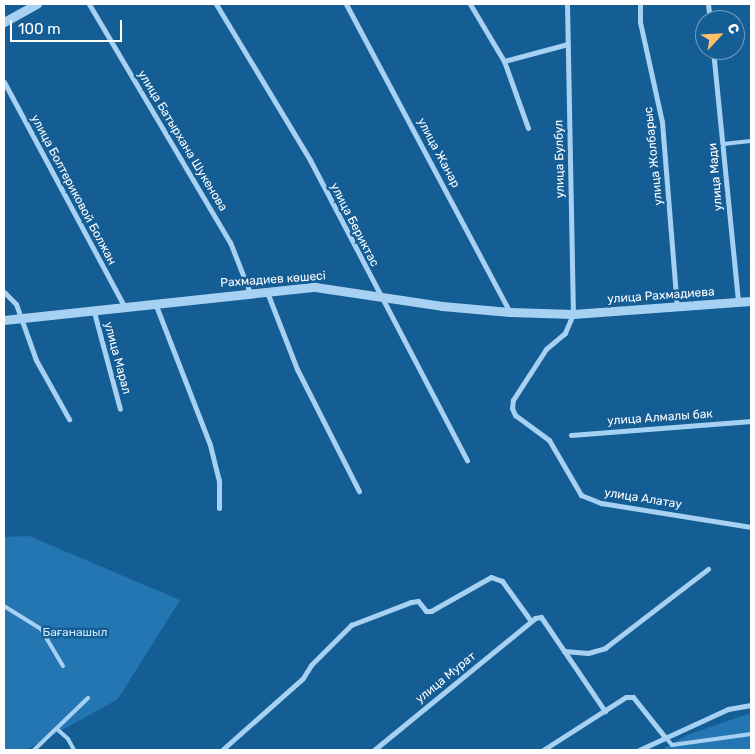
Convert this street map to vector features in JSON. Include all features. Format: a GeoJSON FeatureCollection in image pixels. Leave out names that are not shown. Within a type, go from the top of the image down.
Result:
{"type":"FeatureCollection","features":[{"type":"Feature","properties":{"kind":"street"},"geometry":{"type":"LineString","coordinates":[[4,22],[37,4]]}},
{"type":"Feature","properties":{"kind":"street","name":"улица Батырхана Шукенова"},"geometry":{"type":"LineString","coordinates":[[89,4],[230,242],[250,292]]}},
{"type":"Feature","properties":{"kind":"street","name":"улица Бериктас"},"geometry":{"type":"LineString","coordinates":[[216,4],[310,160],[378,296],[467,460]]}},
{"type":"Feature","properties":{"kind":"street","name":"улица Жанар"},"geometry":{"type":"LineString","coordinates":[[346,4],[510,312]]}},
{"type":"Feature","properties":{"kind":"street"},"geometry":{"type":"LineString","coordinates":[[470,4],[504,61],[528,128]]}},
{"type":"Feature","properties":{"kind":"street","name":"улица Булбул"},"geometry":{"type":"LineString","coordinates":[[567,4],[573,314]]}},
{"type":"Feature","properties":{"kind":"street","name":"улица Жолбарыс"},"geometry":{"type":"LineString","coordinates":[[640,4],[640,22],[662,122],[677,308]]}},
{"type":"Feature","properties":{"kind":"street"},"geometry":{"type":"LineString","coordinates":[[504,61],[568,44]]}},
{"type":"Feature","properties":{"kind":"street","name":"улица Мади"},"geometry":{"type":"LineString","coordinates":[[714,60],[738,302]]}},
{"type":"Feature","properties":{"kind":"street","name":"улица Болтериковой Болжан"},"geometry":{"type":"LineString","coordinates":[[4,82],[125,308]]}},
{"type":"Feature","properties":{"kind":"street","name":"Рахмадиев көшесі"},"geometry":{"type":"LineString","coordinates":[[4,320],[94,312],[250,292],[315,287],[510,312],[573,314]]}},
{"type":"Feature","properties":{"kind":"street"},"geometry":{"type":"LineString","coordinates":[[267,291],[297,368],[358,491]]}},
{"type":"Feature","properties":{"kind":"street"},"geometry":{"type":"LineString","coordinates":[[4,292],[16,304],[19,318],[36,360],[69,419]]}},
{"type":"Feature","properties":{"kind":"street","name":"улица Рахмадиева"},"geometry":{"type":"LineString","coordinates":[[573,314],[677,308],[751,301]]}},
{"type":"Feature","properties":{"kind":"street"},"geometry":{"type":"LineString","coordinates":[[155,303],[210,445],[219,480],[219,508]]}},
{"type":"Feature","properties":{"kind":"street","name":"улица Марал"},"geometry":{"type":"LineString","coordinates":[[94,312],[120,409]]}},
{"type":"Feature","properties":{"kind":"street","name":"улица Алатау"},"geometry":{"type":"LineString","coordinates":[[573,314],[565,333],[546,349],[513,400],[512,408],[515,416],[549,440],[581,495],[601,503],[751,527]]}},
{"type":"Feature","properties":{"kind":"street","name":"улица Алмалы бак"},"geometry":{"type":"LineString","coordinates":[[571,435],[751,421]]}},
{"type":"Feature","properties":{"kind":"street"},"geometry":{"type":"LineString","coordinates":[[564,651],[588,653],[605,648],[708,569]]}},
{"type":"Feature","properties":{"kind":"street"},"geometry":{"type":"LineString","coordinates":[[222,750],[303,678],[311,665],[352,625],[411,602],[418,601],[426,611],[431,611],[491,577],[502,582],[531,621],[541,617],[604,711]]}},
{"type":"Feature","properties":{"kind":"street","name":"улица Мурат"},"geometry":{"type":"LineString","coordinates":[[374,750],[531,621]]}},
{"type":"Feature","properties":{"kind":"street"},"geometry":{"type":"LineString","coordinates":[[543,750],[626,697],[634,697],[664,736]]}},
{"type":"Feature","properties":{"kind":"street"},"geometry":{"type":"LineString","coordinates":[[639,750],[664,736],[728,709],[751,705]]}},
{"type":"Feature","properties":{"kind":"lane"},"geometry":{"type":"LineString","coordinates":[[723,144],[751,141]]}},
{"type":"Feature","properties":{"kind":"lane"},"geometry":{"type":"LineString","coordinates":[[4,606],[40,629],[63,666]]}},
{"type":"Feature","properties":{"kind":"lane"},"geometry":{"type":"LineString","coordinates":[[34,750],[88,698]]}},
{"type":"Feature","properties":{"kind":"lane"},"geometry":{"type":"LineString","coordinates":[[57,729],[68,739],[74,750]]}},
{"type":"Feature","properties":{"kind":"lane"},"geometry":{"type":"LineString","coordinates":[[664,736],[672,745],[751,734]]}},
{"type":"Feature","properties":{"kind":"green space","name":"Бағанашыл"},"geometry":{"type":"Polygon","coordinates":[[[29,536],[180,600],[118,699],[26,750],[4,750],[4,537],[29,536]]]}},
{"type":"Feature","properties":{"kind":"green space"},"geometry":{"type":"Polygon","coordinates":[[[751,713],[751,750],[661,750],[687,735],[751,713]]]}}]}
